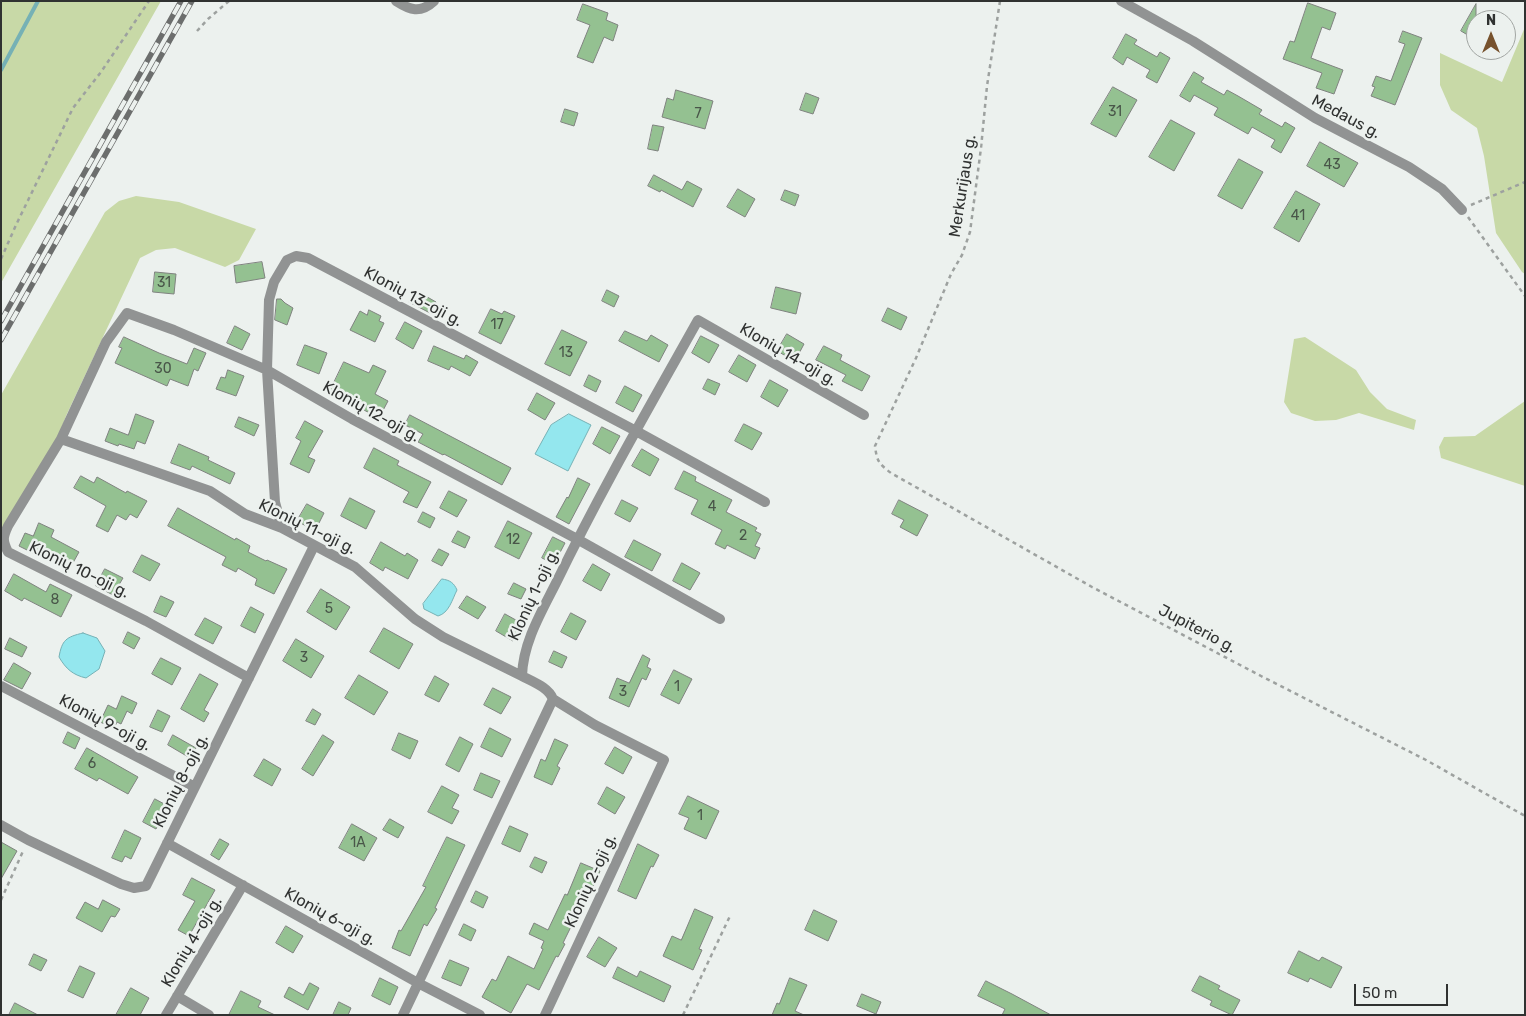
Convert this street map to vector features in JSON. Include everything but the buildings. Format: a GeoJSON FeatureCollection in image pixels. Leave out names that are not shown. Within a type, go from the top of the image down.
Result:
{"type":"FeatureCollection","features":[{"type":"Feature","properties":{"kind":"street"},"geometry":{"type":"LineString","coordinates":[[396,1],[407,8],[415,10],[427,8],[434,1]]}},
{"type":"Feature","properties":{"kind":"street","name":"Medaus g."},"geometry":{"type":"LineString","coordinates":[[1120,1],[1193,41],[1315,118],[1409,167],[1442,189],[1462,210]]}},
{"type":"Feature","properties":{"kind":"street","name":"Klonių 13-oji g."},"geometry":{"type":"LineString","coordinates":[[282,528],[276,502],[267,370],[269,300],[274,282],[287,260],[296,256],[308,258],[636,431],[765,502]]}},
{"type":"Feature","properties":{"kind":"street","name":"Klonių 12-oji g."},"geometry":{"type":"LineString","coordinates":[[61,439],[106,342],[127,313],[174,330],[267,370],[352,419],[577,539],[720,619]]}},
{"type":"Feature","properties":{"kind":"street","name":"Klonių 14-oji g."},"geometry":{"type":"LineString","coordinates":[[698,320],[864,415]]}},
{"type":"Feature","properties":{"kind":"street","name":"Klonių 1-oji g."},"geometry":{"type":"LineString","coordinates":[[522,676],[524,654],[532,632],[577,539],[698,320]]}},
{"type":"Feature","properties":{"kind":"street","name":"Klonių 11-oji g."},"geometry":{"type":"LineString","coordinates":[[61,439],[210,491],[245,514],[282,528],[355,567],[415,620],[443,637],[522,676]]}},
{"type":"Feature","properties":{"kind":"street","name":"Klonių 10-oji g."},"geometry":{"type":"LineString","coordinates":[[61,439],[3,536],[8,552],[146,620],[249,678]]}},
{"type":"Feature","properties":{"kind":"street","name":"Klonių 8-oji g."},"geometry":{"type":"LineString","coordinates":[[1,825],[28,840],[121,884],[134,888],[146,886],[314,546]]}},
{"type":"Feature","properties":{"kind":"street"},"geometry":{"type":"LineString","coordinates":[[403,1015],[553,700],[551,694],[544,688],[522,676]]}},
{"type":"Feature","properties":{"kind":"street","name":"Klonių 9-oji g."},"geometry":{"type":"LineString","coordinates":[[1,686],[195,787]]}},
{"type":"Feature","properties":{"kind":"street","name":"Klonių 2-oji g."},"geometry":{"type":"LineString","coordinates":[[546,1015],[664,760],[595,725],[553,700]]}},
{"type":"Feature","properties":{"kind":"street","name":"Klonių 6-oji g."},"geometry":{"type":"LineString","coordinates":[[167,842],[418,983],[480,1015]]}},
{"type":"Feature","properties":{"kind":"street","name":"Klonių 4-oji g."},"geometry":{"type":"LineString","coordinates":[[166,1015],[243,885]]}},
{"type":"Feature","properties":{"kind":"street"},"geometry":{"type":"LineString","coordinates":[[177,996],[209,1015]]}},
{"type":"Feature","properties":{"kind":"path"},"geometry":{"type":"LineString","coordinates":[[1,259],[73,108],[101,72],[149,1]]}},
{"type":"Feature","properties":{"kind":"path"},"geometry":{"type":"LineString","coordinates":[[197,31],[229,1]]}},
{"type":"Feature","properties":{"kind":"path","name":"Merkurijaus g."},"geometry":{"type":"LineString","coordinates":[[875,446],[916,358],[951,274],[962,256],[970,232],[987,86],[1000,1]]}},
{"type":"Feature","properties":{"kind":"path"},"geometry":{"type":"LineString","coordinates":[[1525,182],[1462,210],[1525,296]]}},
{"type":"Feature","properties":{"kind":"path","name":"Jupiterio g."},"geometry":{"type":"LineString","coordinates":[[875,446],[876,458],[891,473],[1092,587],[1426,760],[1525,816]]}},
{"type":"Feature","properties":{"kind":"path"},"geometry":{"type":"LineString","coordinates":[[1,900],[28,840]]}},
{"type":"Feature","properties":{"kind":"path"},"geometry":{"type":"LineString","coordinates":[[683,1015],[730,916]]}},
{"type":"Feature","properties":{"kind":"green space"},"geometry":{"type":"Polygon","coordinates":[[[1,1],[161,1],[1,283],[1,1]]]}},
{"type":"Feature","properties":{"kind":"green space"},"geometry":{"type":"Polygon","coordinates":[[[1525,27],[1525,274],[1496,233],[1484,156],[1477,128],[1451,110],[1440,85],[1440,53],[1502,82],[1511,60],[1516,60],[1516,49],[1525,27]]]}},
{"type":"Feature","properties":{"kind":"green space"},"geometry":{"type":"Polygon","coordinates":[[[136,196],[179,202],[256,229],[239,260],[225,267],[175,248],[156,250],[140,258],[58,437],[1,533],[1,395],[105,212],[119,201],[136,196]]]}},
{"type":"Feature","properties":{"kind":"green space"},"geometry":{"type":"Polygon","coordinates":[[[1305,337],[1356,370],[1370,392],[1387,409],[1416,420],[1414,430],[1359,413],[1336,420],[1315,421],[1291,413],[1284,402],[1294,339],[1305,337]]]}},
{"type":"Feature","properties":{"kind":"green space"},"geometry":{"type":"Polygon","coordinates":[[[1525,401],[1525,486],[1441,458],[1439,447],[1444,437],[1475,436],[1525,401]]]}},
{"type":"Feature","properties":{"kind":"water"},"geometry":{"type":"Polygon","coordinates":[[[569,414],[591,425],[568,471],[535,454],[551,425],[569,414]]]}},
{"type":"Feature","properties":{"kind":"water"},"geometry":{"type":"Polygon","coordinates":[[[442,579],[451,582],[457,590],[448,609],[438,616],[424,609],[423,604],[442,579]]]}},
{"type":"Feature","properties":{"kind":"water"},"geometry":{"type":"Polygon","coordinates":[[[83,633],[97,638],[105,651],[99,669],[86,678],[70,671],[59,657],[63,643],[66,640],[83,633]]]}},
{"type":"Feature","properties":{"kind":"waterway"},"geometry":{"type":"LineString","coordinates":[[1,70],[38,1]]}},
{"type":"Feature","properties":{"kind":"railway"},"geometry":{"type":"LineString","coordinates":[[1,321],[181,1]]}},
{"type":"Feature","properties":{"kind":"railway"},"geometry":{"type":"LineString","coordinates":[[1,340],[192,1]]}}]}
